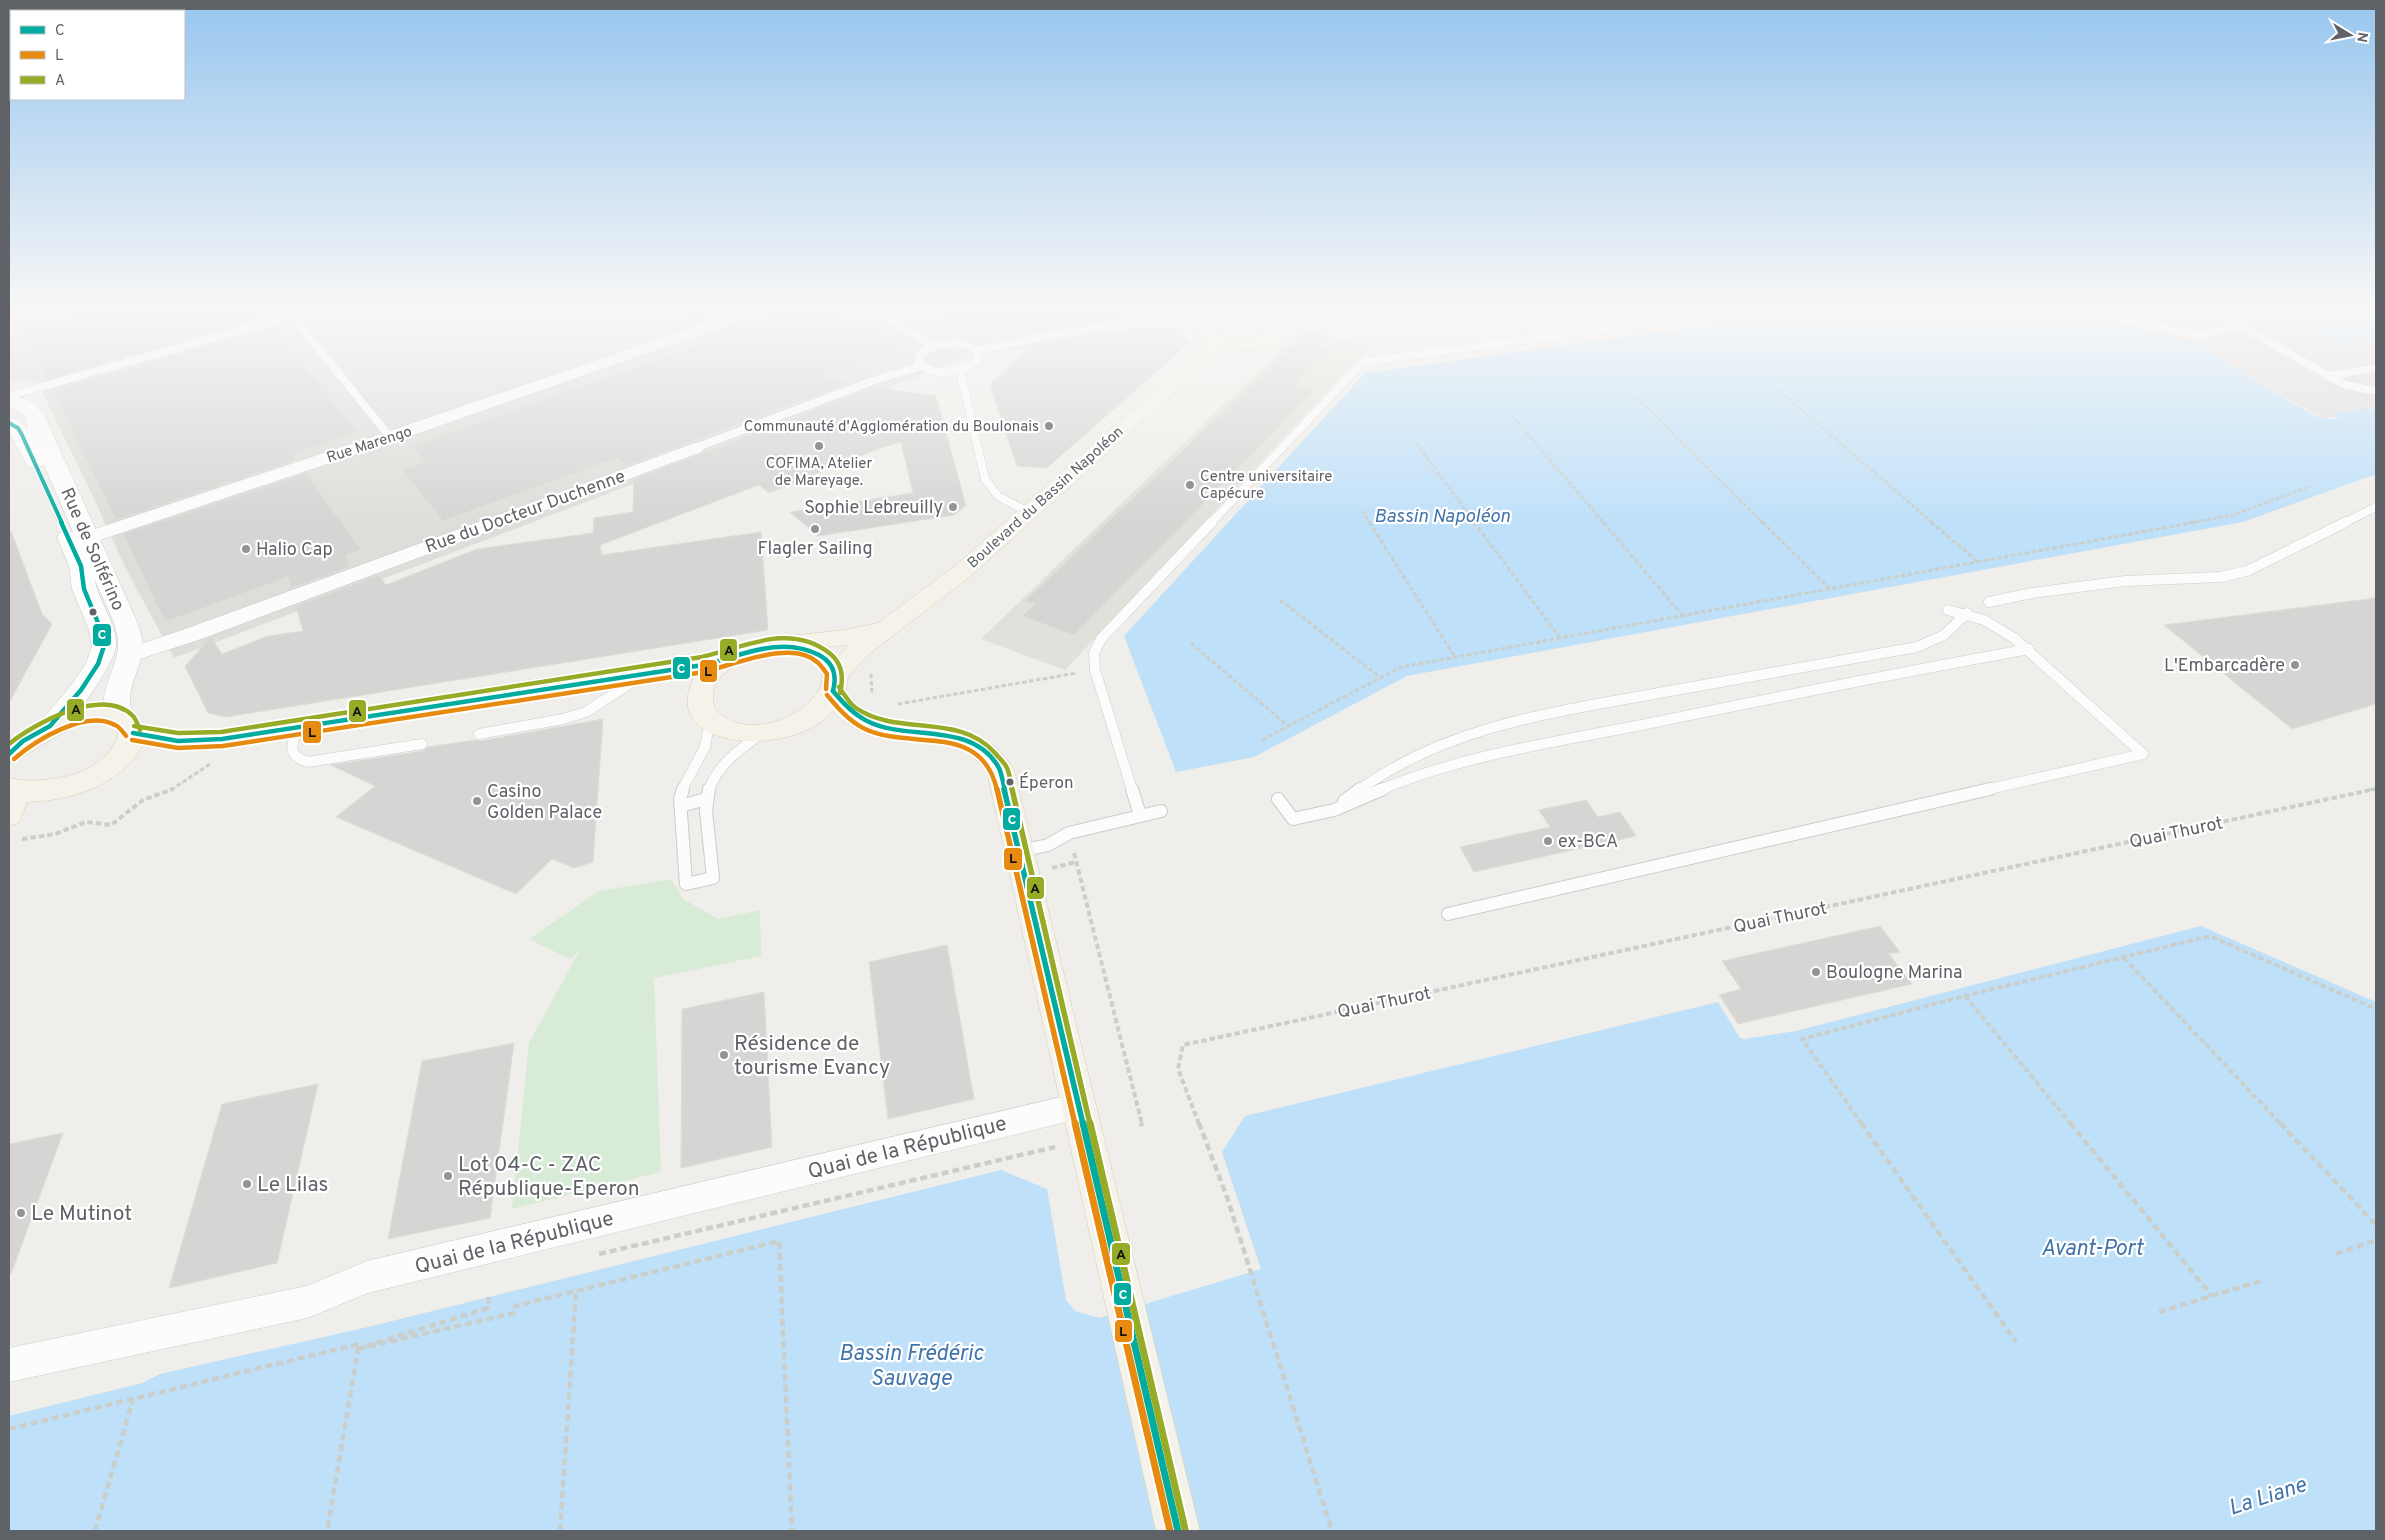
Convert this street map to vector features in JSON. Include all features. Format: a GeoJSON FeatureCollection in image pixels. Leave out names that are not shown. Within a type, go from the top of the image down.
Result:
{"type":"FeatureCollection","features":[{"type":"Feature","properties":{"kind":"main road","name":"Boulevard du Bassin Napoléon"},"geometry":{"type":"LineString","coordinates":[[834,683],[859,649],[941,588],[1177,380]]}},
{"type":"Feature","properties":{"kind":"main road","name":"Rue de Solférino"},"geometry":{"type":"LineString","coordinates":[[9,400],[27,406],[34,412],[37,425],[126,624],[130,641],[128,656],[117,685],[116,701],[126,725]]}},
{"type":"Feature","properties":{"kind":"main road","name":"Rue de Solférino"},"geometry":{"type":"LineString","coordinates":[[9,423],[18,428],[22,435],[79,562],[84,589],[104,639],[102,654],[98,664],[81,690],[30,734]]}},
{"type":"Feature","properties":{"kind":"main road","name":"Boulevard du Bassin Napoléon"},"geometry":{"type":"LineString","coordinates":[[791,645],[821,639],[844,638],[889,627]]}},
{"type":"Feature","properties":{"kind":"main road"},"geometry":{"type":"LineString","coordinates":[[9,754],[30,734],[88,714],[105,714],[160,739],[191,741],[222,739],[731,658],[760,647],[791,645],[808,648],[822,655],[831,664],[834,683],[843,706],[856,717],[904,730],[958,736],[973,742],[985,750],[1000,770],[1178,1531]]}},
{"type":"Feature","properties":{"kind":"main road"},"geometry":{"type":"LineString","coordinates":[[731,658],[710,674],[702,688],[700,698],[701,707],[710,719],[728,730],[762,732],[791,726],[810,717],[824,705],[834,683]]}},
{"type":"Feature","properties":{"kind":"main road"},"geometry":{"type":"LineString","coordinates":[[12,809],[29,793],[48,792],[89,779],[121,756],[130,744],[126,725]]}},
{"type":"Feature","properties":{"kind":"street","name":"Rue Marengo"},"geometry":{"type":"LineString","coordinates":[[87,538],[555,380]]}},
{"type":"Feature","properties":{"kind":"street","name":"Rue du Docteur Duchenne"},"geometry":{"type":"LineString","coordinates":[[128,656],[196,633],[695,448]]}},
{"type":"Feature","properties":{"kind":"street","name":"Quai de la République"},"geometry":{"type":"LineString","coordinates":[[9,1365],[307,1302],[367,1277],[1078,1106]]}},
{"type":"Feature","properties":{"kind":"lane"},"geometry":{"type":"LineString","coordinates":[[9,396],[65,380]]}},
{"type":"Feature","properties":{"kind":"lane"},"geometry":{"type":"LineString","coordinates":[[344,380],[390,437]]}},
{"type":"Feature","properties":{"kind":"lane","name":"Rue du Docteur Duchenne"},"geometry":{"type":"LineString","coordinates":[[695,448],[876,380]]}},
{"type":"Feature","properties":{"kind":"lane"},"geometry":{"type":"LineString","coordinates":[[962,380],[985,479],[998,496],[1028,512]]}},
{"type":"Feature","properties":{"kind":"lane"},"geometry":{"type":"LineString","coordinates":[[1140,815],[1094,670],[1094,653],[1101,639],[1346,380]]}},
{"type":"Feature","properties":{"kind":"lane"},"geometry":{"type":"LineString","coordinates":[[2335,380],[2344,385],[2376,391]]}},
{"type":"Feature","properties":{"kind":"lane"},"geometry":{"type":"LineString","coordinates":[[1989,602],[2032,593],[2125,581],[2220,577],[2248,572],[2374,508]]}},
{"type":"Feature","properties":{"kind":"lane"},"geometry":{"type":"LineString","coordinates":[[1448,914],[2143,754],[2017,637],[1988,621],[1967,613],[1948,610]]}},
{"type":"Feature","properties":{"kind":"lane"},"geometry":{"type":"LineString","coordinates":[[1334,810],[1368,782],[1420,752],[1506,722],[1918,647],[1944,635],[1967,613]]}},
{"type":"Feature","properties":{"kind":"lane"},"geometry":{"type":"LineString","coordinates":[[1278,799],[1293,819],[1334,810],[1414,776],[1492,755],[1856,681],[2030,649]]}},
{"type":"Feature","properties":{"kind":"lane"},"geometry":{"type":"LineString","coordinates":[[479,734],[563,719],[586,712],[646,672]]}},
{"type":"Feature","properties":{"kind":"lane"},"geometry":{"type":"LineString","coordinates":[[710,719],[705,747],[684,784],[680,806],[686,884],[713,878],[706,799],[710,782],[721,764],[735,750],[762,732]]}},
{"type":"Feature","properties":{"kind":"lane"},"geometry":{"type":"LineString","coordinates":[[299,727],[291,742],[294,756],[302,761],[316,761],[422,744]]}},
{"type":"Feature","properties":{"kind":"lane"},"geometry":{"type":"LineString","coordinates":[[680,806],[706,799]]}},
{"type":"Feature","properties":{"kind":"lane"},"geometry":{"type":"LineString","coordinates":[[1020,851],[1048,845],[1069,833],[1161,811]]}},
{"type":"Feature","properties":{"kind":"path"},"geometry":{"type":"LineString","coordinates":[[1775,387],[1978,562]]}},
{"type":"Feature","properties":{"kind":"path"},"geometry":{"type":"LineString","coordinates":[[1637,398],[1830,589]]}},
{"type":"Feature","properties":{"kind":"path"},"geometry":{"type":"LineString","coordinates":[[1514,418],[1683,616]]}},
{"type":"Feature","properties":{"kind":"path"},"geometry":{"type":"LineString","coordinates":[[1416,443],[1560,638]]}},
{"type":"Feature","properties":{"kind":"path"},"geometry":{"type":"LineString","coordinates":[[1262,740],[1401,667],[2233,515],[2311,486]]}},
{"type":"Feature","properties":{"kind":"path"},"geometry":{"type":"LineString","coordinates":[[1362,511],[1454,658]]}},
{"type":"Feature","properties":{"kind":"path"},"geometry":{"type":"LineString","coordinates":[[1280,600],[1381,678]]}},
{"type":"Feature","properties":{"kind":"path"},"geometry":{"type":"LineString","coordinates":[[1191,644],[1288,726]]}},
{"type":"Feature","properties":{"kind":"path"},"geometry":{"type":"LineString","coordinates":[[856,717],[872,701],[883,707],[1094,670]]}},
{"type":"Feature","properties":{"kind":"path"},"geometry":{"type":"LineString","coordinates":[[12,809],[55,834],[86,822],[110,825],[143,800],[169,792],[197,771],[213,763]]}},
{"type":"Feature","properties":{"kind":"path","name":"Quai Thurot"},"geometry":{"type":"LineString","coordinates":[[1332,1531],[1228,1200],[1178,1068],[1183,1045],[2376,789]]}},
{"type":"Feature","properties":{"kind":"path"},"geometry":{"type":"LineString","coordinates":[[1069,833],[1142,1126]]}},
{"type":"Feature","properties":{"kind":"path"},"geometry":{"type":"LineString","coordinates":[[2016,1342],[1802,1039],[1966,996],[2210,936],[2376,1009]]}},
{"type":"Feature","properties":{"kind":"path"},"geometry":{"type":"LineString","coordinates":[[2124,958],[2376,1225]]}},
{"type":"Feature","properties":{"kind":"path"},"geometry":{"type":"LineString","coordinates":[[1966,996],[2212,1296]]}},
{"type":"Feature","properties":{"kind":"path"},"geometry":{"type":"LineString","coordinates":[[2336,1254],[2376,1240]]}},
{"type":"Feature","properties":{"kind":"path"},"geometry":{"type":"LineString","coordinates":[[358,1349],[514,1313],[515,1306],[779,1242],[792,1531]]}},
{"type":"Feature","properties":{"kind":"path"},"geometry":{"type":"LineString","coordinates":[[2159,1312],[2264,1280]]}},
{"type":"Feature","properties":{"kind":"path"},"geometry":{"type":"LineString","coordinates":[[560,1531],[576,1291]]}},
{"type":"Feature","properties":{"kind":"path"},"geometry":{"type":"LineString","coordinates":[[358,1349],[378,1340],[488,1308],[489,1297]]}},
{"type":"Feature","properties":{"kind":"path"},"geometry":{"type":"LineString","coordinates":[[9,1429],[359,1344],[327,1531]]}},
{"type":"Feature","properties":{"kind":"path"},"geometry":{"type":"LineString","coordinates":[[95,1531],[133,1398]]}},
{"type":"Feature","properties":{"kind":"shaded area"},"geometry":{"type":"Polygon","coordinates":[[[9,380],[908,380],[174,658],[126,569],[37,382],[22,380],[9,382],[9,380]]]}},
{"type":"Feature","properties":{"kind":"shaded area","name":"Centre universitaire Capécure"},"geometry":{"type":"Polygon","coordinates":[[[1249,380],[1338,380],[1065,670],[981,639],[1249,380]]]}},
{"type":"Feature","properties":{"kind":"shaded area"},"geometry":{"type":"Polygon","coordinates":[[[2257,380],[2376,380],[2376,412],[2368,408],[2333,413],[2340,417],[2320,417],[2257,380]]]}},
{"type":"Feature","properties":{"kind":"green space"},"geometry":{"type":"Polygon","coordinates":[[[671,879],[683,899],[718,919],[760,910],[761,956],[654,978],[661,1172],[512,1209],[529,1043],[580,950],[570,959],[529,939],[599,891],[671,879]]]}},
{"type":"Feature","properties":{"kind":"water","name":"Bassin Napoléon"},"geometry":{"type":"Polygon","coordinates":[[[1359,380],[2255,380],[2315,416],[2329,419],[2339,417],[2332,413],[2368,408],[2376,412],[2376,474],[2243,522],[1407,676],[1254,757],[1176,772],[1124,636],[1359,380]]]}},
{"type":"Feature","properties":{"kind":"water","name":"Avant-Port"},"geometry":{"type":"Polygon","coordinates":[[[2201,926],[2376,1002],[2376,1531],[9,1531],[9,1416],[142,1383],[160,1374],[368,1327],[1001,1170],[1047,1189],[1066,1300],[1075,1311],[1099,1318],[1261,1269],[1222,1152],[1245,1116],[1718,1002],[1740,1038],[1796,1031],[2201,926]]]}},
{"type":"Feature","properties":{"kind":"building"},"geometry":{"type":"Polygon","coordinates":[[[88,380],[315,380],[357,433],[292,455],[296,460],[116,520],[52,390],[88,380]]]}},
{"type":"Feature","properties":{"kind":"building"},"geometry":{"type":"Polygon","coordinates":[[[599,380],[831,380],[850,383],[626,466],[617,458],[443,521],[402,470],[425,462],[412,446],[599,380]]]}},
{"type":"Feature","properties":{"kind":"building"},"geometry":{"type":"Polygon","coordinates":[[[995,380],[1147,380],[1047,468],[1017,466],[990,385],[995,380]]]}},
{"type":"Feature","properties":{"kind":"building"},"geometry":{"type":"Polygon","coordinates":[[[1257,380],[1298,380],[1294,384],[1315,390],[1074,635],[1022,616],[1035,604],[1025,601],[1257,380]]]}},
{"type":"Feature","properties":{"kind":"building"},"geometry":{"type":"Polygon","coordinates":[[[874,387],[936,396],[966,506],[954,515],[818,536],[790,512],[913,493],[901,442],[875,450],[769,493],[759,485],[600,545],[602,555],[761,532],[768,630],[226,717],[208,713],[185,666],[211,637],[222,654],[268,636],[303,631],[296,606],[379,575],[386,585],[477,549],[593,533],[594,518],[633,512],[634,479],[874,387]]]}},
{"type":"Feature","properties":{"kind":"building","name":"Halio Cap"},"geometry":{"type":"Polygon","coordinates":[[[306,473],[361,550],[346,556],[349,567],[291,588],[288,577],[165,622],[123,534],[306,473]]]}},
{"type":"Feature","properties":{"kind":"building"},"geometry":{"type":"Polygon","coordinates":[[[9,531],[11,531],[42,614],[52,624],[9,703],[9,531]]]}},
{"type":"Feature","properties":{"kind":"building","name":"L'Embarcadère"},"geometry":{"type":"Polygon","coordinates":[[[2376,598],[2376,704],[2292,729],[2164,625],[2376,598]]]}},
{"type":"Feature","properties":{"kind":"building","name":"Casino Golden Palace"},"geometry":{"type":"Polygon","coordinates":[[[603,719],[593,862],[574,868],[552,859],[516,894],[336,817],[375,786],[331,765],[423,751],[428,747],[475,740],[480,741],[603,719]]]}},
{"type":"Feature","properties":{"kind":"building","name":"ex-BCA"},"geometry":{"type":"Polygon","coordinates":[[[1586,800],[1598,817],[1620,812],[1636,836],[1474,872],[1460,847],[1550,827],[1539,810],[1586,800]]]}},
{"type":"Feature","properties":{"kind":"building","name":"Boulogne Marina"},"geometry":{"type":"Polygon","coordinates":[[[1880,926],[1900,952],[1889,954],[1912,984],[1738,1024],[1719,995],[1741,989],[1722,961],[1880,926]]]}},
{"type":"Feature","properties":{"kind":"building"},"geometry":{"type":"Polygon","coordinates":[[[947,945],[974,1099],[888,1119],[869,962],[947,945]]]}},
{"type":"Feature","properties":{"kind":"building","name":"Résidence de tourisme Evancy"},"geometry":{"type":"Polygon","coordinates":[[[764,992],[772,1147],[681,1168],[682,1009],[764,992]]]}},
{"type":"Feature","properties":{"kind":"building","name":"Lot 04-C - ZAC République-Eperon"},"geometry":{"type":"Polygon","coordinates":[[[514,1043],[490,1218],[388,1239],[422,1061],[514,1043]]]}},
{"type":"Feature","properties":{"kind":"building","name":"Le Lilas"},"geometry":{"type":"Polygon","coordinates":[[[318,1084],[277,1263],[169,1288],[222,1104],[318,1084]]]}},
{"type":"Feature","properties":{"kind":"building","name":"Le Mutinot"},"geometry":{"type":"Polygon","coordinates":[[[63,1133],[11,1274],[9,1274],[9,1144],[63,1133]]]}},
{"type":"Feature","properties":{"kind":"transit line","name":"C"},"geometry":{"type":"LineString","coordinates":[[9,423],[18,428],[22,435],[81,566],[84,589],[101,630],[104,646],[98,664],[81,690],[50,726],[23,741],[9,754]]}},
{"type":"Feature","properties":{"kind":"transit line","name":"A"},"geometry":{"type":"LineString","coordinates":[[134,726],[178,733],[221,732],[702,657],[751,643],[785,637],[801,638],[817,644],[835,658],[842,672],[840,693]]}},
{"type":"Feature","properties":{"kind":"transit line","name":"C"},"geometry":{"type":"LineString","coordinates":[[133,733],[178,741],[222,739],[703,665],[763,648],[779,646],[809,649],[827,660],[834,672],[833,691]]}},
{"type":"Feature","properties":{"kind":"transit line","name":"L"},"geometry":{"type":"LineString","coordinates":[[132,740],[178,748],[223,746],[704,672],[752,658],[788,652],[804,654],[817,661],[827,674],[826,689]]}},
{"type":"Feature","properties":{"kind":"transit line","name":"A"},"geometry":{"type":"LineString","coordinates":[[839,687],[853,706],[875,718],[894,723],[953,729],[971,735],[990,747],[1007,767],[1185,1529]]}},
{"type":"Feature","properties":{"kind":"transit line","name":"C"},"geometry":{"type":"LineString","coordinates":[[833,691],[850,710],[868,722],[887,728],[947,735],[966,741],[987,754],[1000,770],[1178,1531]]}},
{"type":"Feature","properties":{"kind":"transit line","name":"L"},"geometry":{"type":"LineString","coordinates":[[827,695],[845,716],[864,728],[884,735],[944,741],[963,747],[981,758],[993,773],[1170,1531]]}},
{"type":"Feature","properties":{"kind":"transit line","name":"A"},"geometry":{"type":"LineString","coordinates":[[9,744],[34,726],[69,711],[87,707],[104,706],[120,709],[133,716],[140,730]]}},
{"type":"Feature","properties":{"kind":"transit line","name":"L"},"geometry":{"type":"LineString","coordinates":[[14,759],[38,741],[71,726],[88,721],[104,721],[117,726],[126,736]]}},
{"type":"Feature","properties":{"kind":"place","name":"Communauté d'Agglomération du Boulonais"},"geometry":{"type":"Point","coordinates":[1049,426]}},
{"type":"Feature","properties":{"kind":"place","name":"COFIMA, Atelier de Mareyage."},"geometry":{"type":"Point","coordinates":[819,446]}},
{"type":"Feature","properties":{"kind":"place","name":"Centre universitaire Capécure"},"geometry":{"type":"Point","coordinates":[1190,485]}},
{"type":"Feature","properties":{"kind":"place","name":"Sophie Lebreuilly"},"geometry":{"type":"Point","coordinates":[953,507]}},
{"type":"Feature","properties":{"kind":"place","name":"Flagler Sailing"},"geometry":{"type":"Point","coordinates":[815,529]}},
{"type":"Feature","properties":{"kind":"place","name":"Halio Cap"},"geometry":{"type":"Point","coordinates":[246,549]}},
{"type":"Feature","properties":{"kind":"place","name":"L'Embarcadère"},"geometry":{"type":"Point","coordinates":[2295,665]}},
{"type":"Feature","properties":{"kind":"place","name":"Éperon"},"geometry":{"type":"Point","coordinates":[1010,782]}},
{"type":"Feature","properties":{"kind":"place","name":"Casino Golden Palace"},"geometry":{"type":"Point","coordinates":[477,801]}},
{"type":"Feature","properties":{"kind":"place","name":"ex-BCA"},"geometry":{"type":"Point","coordinates":[1548,841]}},
{"type":"Feature","properties":{"kind":"place","name":"Boulogne Marina"},"geometry":{"type":"Point","coordinates":[1816,972]}},
{"type":"Feature","properties":{"kind":"place","name":"Résidence de tourisme Evancy"},"geometry":{"type":"Point","coordinates":[724,1055]}},
{"type":"Feature","properties":{"kind":"place","name":"Lot 04-C - ZAC République-Eperon"},"geometry":{"type":"Point","coordinates":[448,1176]}},
{"type":"Feature","properties":{"kind":"place","name":"Le Lilas"},"geometry":{"type":"Point","coordinates":[247,1184]}},
{"type":"Feature","properties":{"kind":"place","name":"Le Mutinot"},"geometry":{"type":"Point","coordinates":[21,1213]}},
{"type":"Feature","properties":{"kind":"water label","name":"Bassin Frédéric Sauvage"},"geometry":{"type":"Point","coordinates":[911,1364]}},
{"type":"Feature","properties":{"kind":"water label","name":"La Liane"},"geometry":{"type":"Point","coordinates":[2267,1495]}}]}
